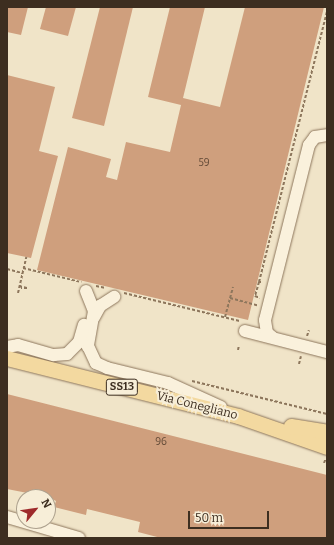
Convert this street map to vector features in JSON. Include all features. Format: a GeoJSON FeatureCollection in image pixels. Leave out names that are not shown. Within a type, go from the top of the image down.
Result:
{"type":"FeatureCollection","features":[{"type":"Feature","properties":{"kind":"main road","name":"Via Conegliano"},"geometry":{"type":"LineString","coordinates":[[7,358],[242,417],[327,432]]}},
{"type":"Feature","properties":{"kind":"main road","name":"Via Conegliano"},"geometry":{"type":"LineString","coordinates":[[242,417],[327,447]]}},
{"type":"Feature","properties":{"kind":"lane"},"geometry":{"type":"LineString","coordinates":[[327,135],[315,137],[309,145],[262,316],[258,326],[245,331],[327,352]]}},
{"type":"Feature","properties":{"kind":"lane"},"geometry":{"type":"LineString","coordinates":[[85,287],[91,299],[94,317]]}},
{"type":"Feature","properties":{"kind":"lane"},"geometry":{"type":"LineString","coordinates":[[7,347],[18,345],[54,355],[67,354],[73,350],[82,336],[87,311],[84,298],[85,287]]}},
{"type":"Feature","properties":{"kind":"lane"},"geometry":{"type":"LineString","coordinates":[[113,292],[100,306],[94,317],[88,346],[93,359],[101,366],[168,383],[242,417]]}},
{"type":"Feature","properties":{"kind":"lane"},"geometry":{"type":"LineString","coordinates":[[262,316],[267,333],[272,338]]}},
{"type":"Feature","properties":{"kind":"lane"},"geometry":{"type":"LineString","coordinates":[[7,517],[79,538]]}},
{"type":"Feature","properties":{"kind":"path"},"geometry":{"type":"LineString","coordinates":[[262,316],[260,306],[262,298],[256,296],[327,11]]}},
{"type":"Feature","properties":{"kind":"path"},"geometry":{"type":"LineString","coordinates":[[18,293],[26,257]]}},
{"type":"Feature","properties":{"kind":"path"},"geometry":{"type":"LineString","coordinates":[[23,268],[85,287],[245,322]]}},
{"type":"Feature","properties":{"kind":"path"},"geometry":{"type":"LineString","coordinates":[[7,269],[22,273]]}},
{"type":"Feature","properties":{"kind":"path"},"geometry":{"type":"LineString","coordinates":[[225,317],[233,287]]}},
{"type":"Feature","properties":{"kind":"path"},"geometry":{"type":"LineString","coordinates":[[230,298],[260,306]]}},
{"type":"Feature","properties":{"kind":"path"},"geometry":{"type":"LineString","coordinates":[[238,350],[239,345]]}},
{"type":"Feature","properties":{"kind":"path"},"geometry":{"type":"LineString","coordinates":[[190,380],[327,414]]}},
{"type":"Feature","properties":{"kind":"building"},"geometry":{"type":"Polygon","coordinates":[[[7,7],[28,7],[21,35],[7,32],[7,7]]]}},
{"type":"Feature","properties":{"kind":"building"},"geometry":{"type":"Polygon","coordinates":[[[46,7],[76,7],[68,36],[40,29],[46,7]]]}},
{"type":"Feature","properties":{"kind":"building"},"geometry":{"type":"Polygon","coordinates":[[[100,7],[133,7],[104,126],[72,118],[100,7]]]}},
{"type":"Feature","properties":{"kind":"building"},"geometry":{"type":"Polygon","coordinates":[[[170,7],[205,7],[183,98],[220,107],[245,7],[324,7],[248,320],[37,270],[68,147],[111,159],[106,177],[117,180],[126,142],[170,152],[181,105],[148,97],[170,7]]]}},
{"type":"Feature","properties":{"kind":"building"},"geometry":{"type":"Polygon","coordinates":[[[7,75],[55,87],[39,151],[58,156],[31,258],[7,253],[7,75]]]}},
{"type":"Feature","properties":{"kind":"building"},"geometry":{"type":"Polygon","coordinates":[[[7,394],[327,475],[326,538],[161,538],[138,532],[140,522],[87,509],[86,515],[56,508],[56,489],[16,489],[16,491],[7,489],[7,394]]]}}]}
